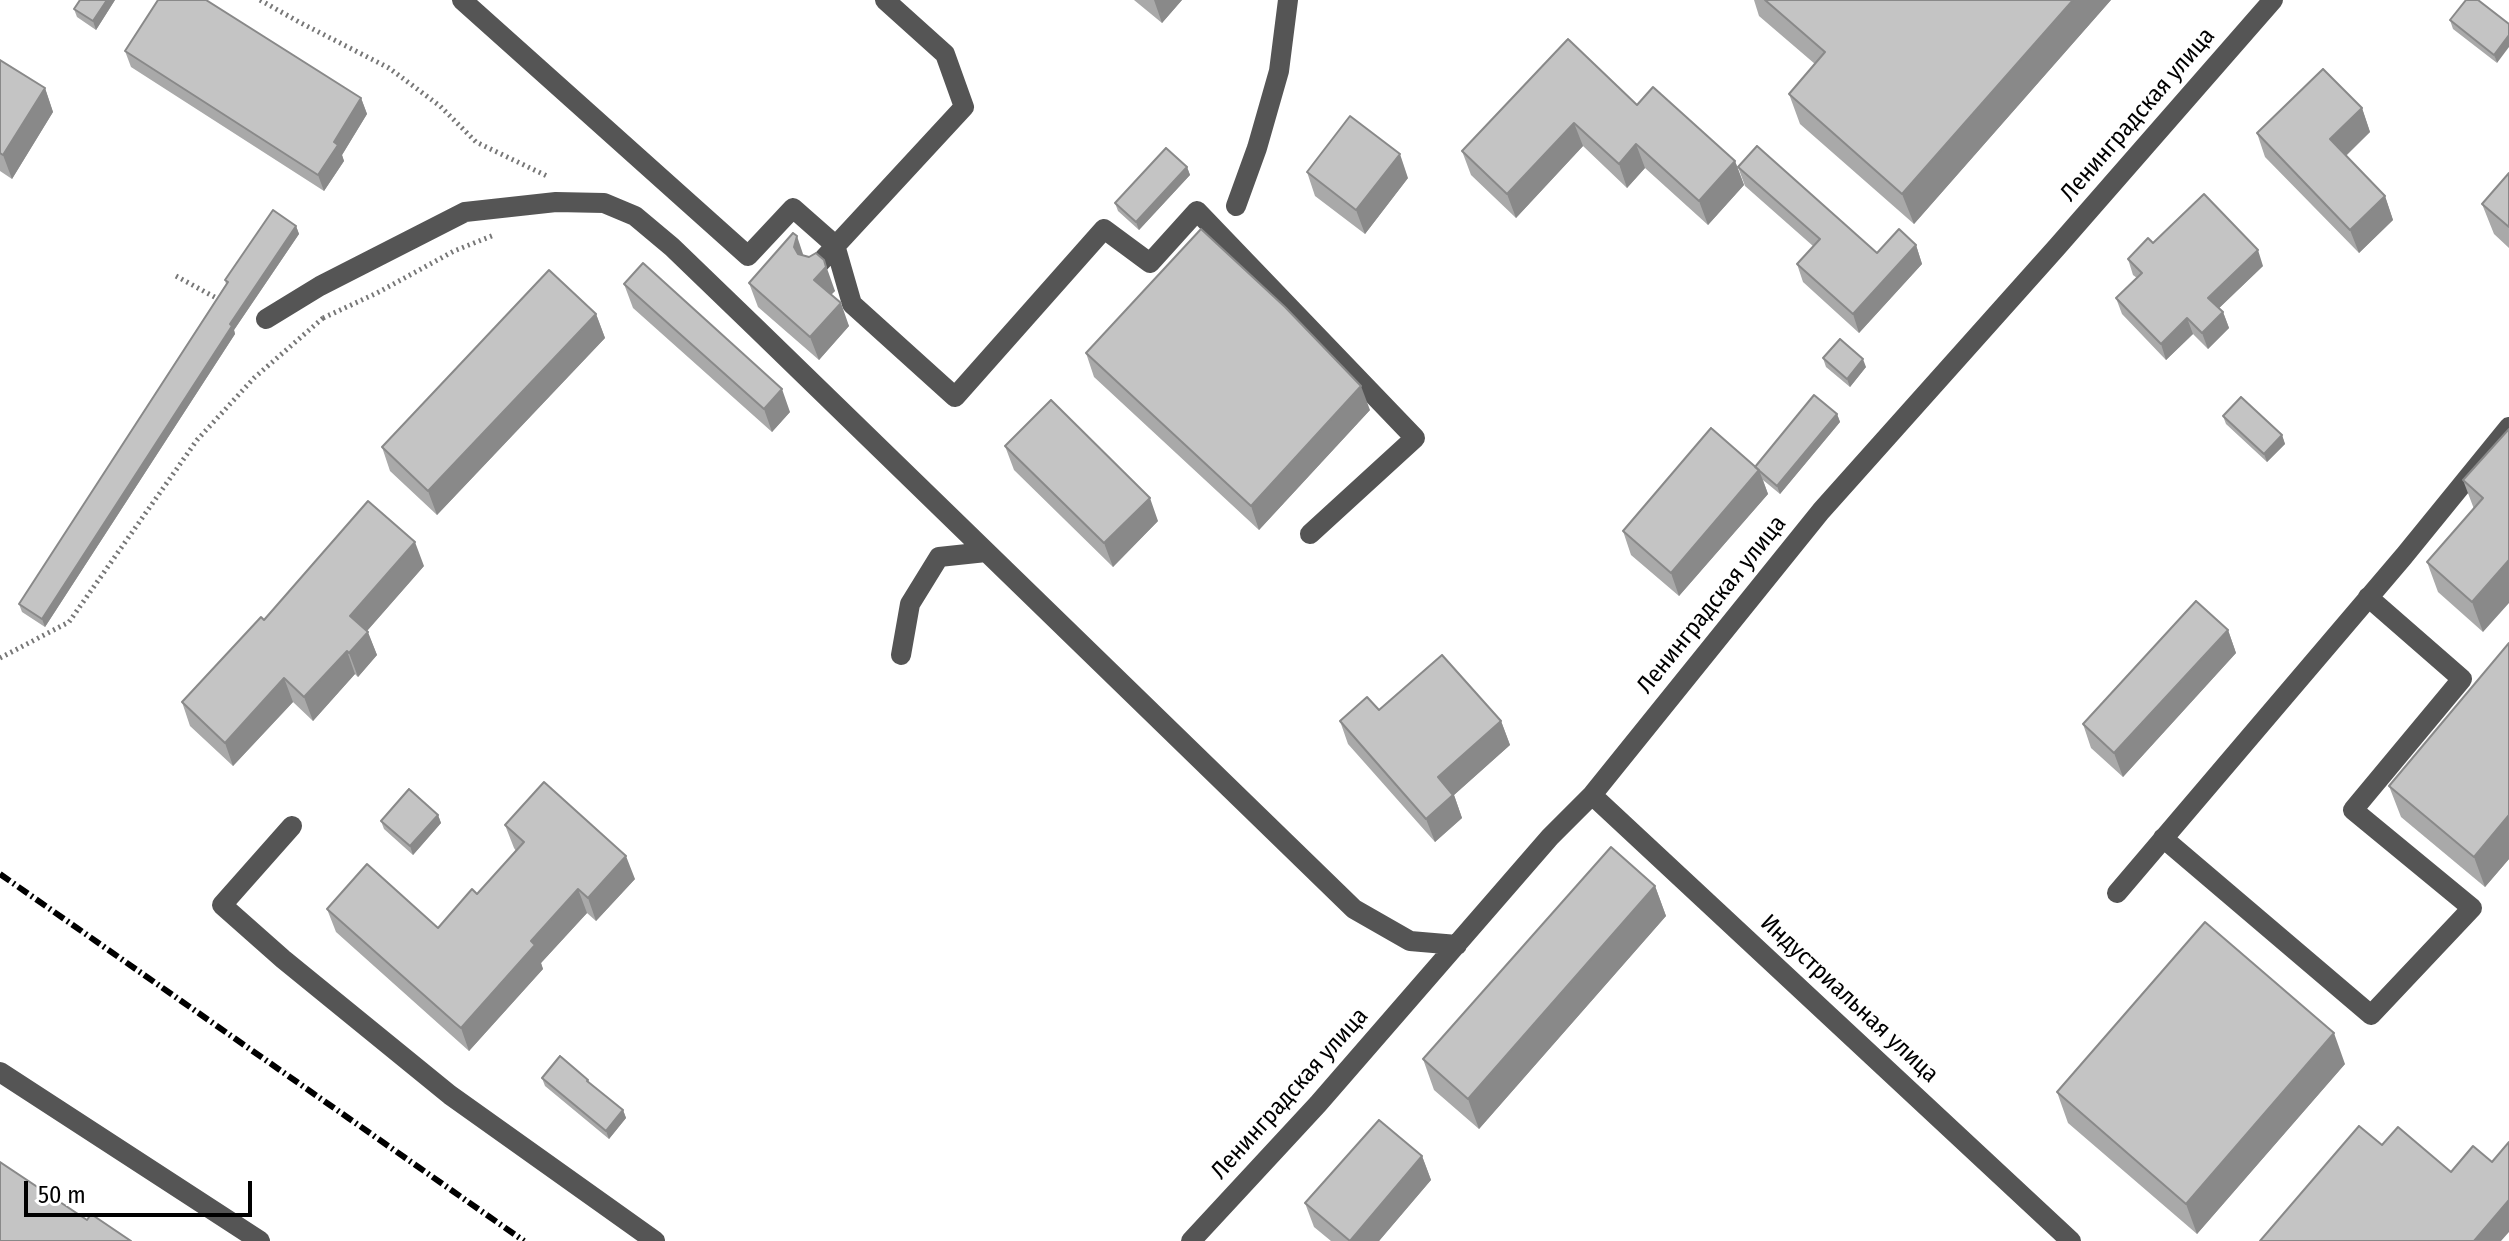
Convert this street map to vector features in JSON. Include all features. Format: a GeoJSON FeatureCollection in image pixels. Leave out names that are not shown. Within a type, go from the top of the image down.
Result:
{"type":"FeatureCollection","features":[{"type":"Feature","properties":{"kind":"street"},"geometry":{"type":"LineString","coordinates":[[462,0],[748,256],[793,208],[835,245],[852,304],[955,397],[1104,229],[1150,263],[1197,211],[1415,438],[1310,534]]}},
{"type":"Feature","properties":{"kind":"street"},"geometry":{"type":"LineString","coordinates":[[815,268],[964,107],[945,54],[885,0]]}},
{"type":"Feature","properties":{"kind":"street"},"geometry":{"type":"LineString","coordinates":[[1236,206],[1257,148],[1279,71],[1288,0]]}},
{"type":"Feature","properties":{"kind":"street","name":"Ленинградская улица"},"geometry":{"type":"LineString","coordinates":[[1191,1241],[1318,1104],[1550,837],[1592,795],[1821,511],[2273,0]]}},
{"type":"Feature","properties":{"kind":"street"},"geometry":{"type":"LineString","coordinates":[[266,319],[320,286],[465,212],[556,202],[604,203],[635,216],[762,322],[986,552],[1354,909],[1410,941],[1457,945]]}},
{"type":"Feature","properties":{"kind":"street"},"geometry":{"type":"LineString","coordinates":[[2117,893],[2509,427]]}},
{"type":"Feature","properties":{"kind":"street"},"geometry":{"type":"LineString","coordinates":[[901,655],[910,604],[939,557],[986,552]]}},
{"type":"Feature","properties":{"kind":"street"},"geometry":{"type":"LineString","coordinates":[[2163,838],[2371,1015],[2472,908],[2353,810],[2462,679],[2368,597]]}},
{"type":"Feature","properties":{"kind":"street","name":"Индустриальная улица"},"geometry":{"type":"LineString","coordinates":[[1592,795],[2071,1241]]}},
{"type":"Feature","properties":{"kind":"street"},"geometry":{"type":"LineString","coordinates":[[292,826],[222,905],[283,959],[450,1095],[655,1241]]}},
{"type":"Feature","properties":{"kind":"street"},"geometry":{"type":"LineString","coordinates":[[0,1072],[260,1241]]}},
{"type":"Feature","properties":{"kind":"path"},"geometry":{"type":"LineString","coordinates":[[260,0],[389,68],[440,106],[476,142],[550,177]]}},
{"type":"Feature","properties":{"kind":"path"},"geometry":{"type":"LineString","coordinates":[[0,658],[69,622],[197,440],[254,378],[323,318]]}},
{"type":"Feature","properties":{"kind":"building"},"geometry":{"type":"Polygon","coordinates":[[[80,0],[107,0],[93,21],[74,9],[80,0]]]}},
{"type":"Feature","properties":{"kind":"building"},"geometry":{"type":"Polygon","coordinates":[[[158,0],[206,0],[361,98],[334,142],[338,145],[318,175],[125,51],[158,0]]]}},
{"type":"Feature","properties":{"kind":"building"},"geometry":{"type":"Polygon","coordinates":[[[1765,0],[2073,0],[1902,194],[1789,94],[1825,52],[1765,0]]]}},
{"type":"Feature","properties":{"kind":"building"},"geometry":{"type":"Polygon","coordinates":[[[2466,0],[2478,0],[2509,24],[2509,35],[2494,55],[2450,20],[2466,0]]]}},
{"type":"Feature","properties":{"kind":"building"},"geometry":{"type":"Polygon","coordinates":[[[1568,39],[1637,105],[1653,87],[1735,161],[1699,201],[1636,144],[1619,164],[1574,123],[1507,194],[1462,151],[1568,39]]]}},
{"type":"Feature","properties":{"kind":"building"},"geometry":{"type":"Polygon","coordinates":[[[0,60],[45,88],[3,155],[0,153],[0,60]]]}},
{"type":"Feature","properties":{"kind":"building"},"geometry":{"type":"Polygon","coordinates":[[[2323,69],[2362,108],[2330,139],[2385,196],[2350,230],[2257,133],[2323,69]]]}},
{"type":"Feature","properties":{"kind":"building"},"geometry":{"type":"Polygon","coordinates":[[[1350,116],[1400,154],[1356,210],[1307,172],[1350,116]]]}},
{"type":"Feature","properties":{"kind":"building"},"geometry":{"type":"Polygon","coordinates":[[[1757,146],[1877,253],[1899,229],[1916,245],[1853,314],[1797,264],[1820,239],[1738,167],[1757,146]]]}},
{"type":"Feature","properties":{"kind":"building"},"geometry":{"type":"Polygon","coordinates":[[[1166,148],[1187,167],[1136,222],[1115,203],[1166,148]]]}},
{"type":"Feature","properties":{"kind":"building"},"geometry":{"type":"Polygon","coordinates":[[[2509,173],[2509,227],[2482,204],[2509,173]]]}},
{"type":"Feature","properties":{"kind":"building"},"geometry":{"type":"Polygon","coordinates":[[[2204,194],[2258,250],[2208,298],[2223,312],[2202,333],[2187,318],[2161,344],[2116,298],[2142,273],[2128,259],[2148,238],[2153,243],[2204,194]]]}},
{"type":"Feature","properties":{"kind":"building"},"geometry":{"type":"Polygon","coordinates":[[[273,210],[296,226],[42,619],[19,604],[228,282],[225,280],[273,210]]]}},
{"type":"Feature","properties":{"kind":"building"},"geometry":{"type":"Polygon","coordinates":[[[1201,229],[1285,307],[1361,386],[1251,506],[1086,353],[1201,229]]]}},
{"type":"Feature","properties":{"kind":"building"},"geometry":{"type":"Polygon","coordinates":[[[793,233],[797,236],[794,247],[798,254],[809,257],[816,253],[824,260],[826,267],[814,280],[841,303],[810,337],[749,283],[793,233]]]}},
{"type":"Feature","properties":{"kind":"building"},"geometry":{"type":"Polygon","coordinates":[[[643,263],[782,389],[764,409],[624,284],[643,263]]]}},
{"type":"Feature","properties":{"kind":"building"},"geometry":{"type":"Polygon","coordinates":[[[549,270],[596,314],[428,491],[382,447],[549,270]]]}},
{"type":"Feature","properties":{"kind":"building"},"geometry":{"type":"Polygon","coordinates":[[[1840,339],[1863,359],[1847,379],[1823,358],[1840,339]]]}},
{"type":"Feature","properties":{"kind":"building"},"geometry":{"type":"Polygon","coordinates":[[[1814,395],[1837,414],[1777,486],[1755,467],[1814,395]]]}},
{"type":"Feature","properties":{"kind":"building"},"geometry":{"type":"Polygon","coordinates":[[[2241,397],[2282,435],[2264,454],[2223,416],[2241,397]]]}},
{"type":"Feature","properties":{"kind":"building"},"geometry":{"type":"Polygon","coordinates":[[[1051,400],[1150,498],[1104,543],[1005,446],[1051,400]]]}},
{"type":"Feature","properties":{"kind":"building"},"geometry":{"type":"Polygon","coordinates":[[[1711,428],[1759,470],[1671,573],[1623,531],[1711,428]]]}},
{"type":"Feature","properties":{"kind":"building"},"geometry":{"type":"Polygon","coordinates":[[[2509,429],[2509,560],[2472,602],[2427,562],[2483,498],[2463,480],[2509,429]]]}},
{"type":"Feature","properties":{"kind":"building"},"geometry":{"type":"Polygon","coordinates":[[[368,501],[415,542],[350,616],[368,632],[304,697],[284,678],[225,743],[182,702],[261,617],[264,620],[368,501]]]}},
{"type":"Feature","properties":{"kind":"building"},"geometry":{"type":"Polygon","coordinates":[[[2196,601],[2228,630],[2114,753],[2083,724],[2196,601]]]}},
{"type":"Feature","properties":{"kind":"building"},"geometry":{"type":"Polygon","coordinates":[[[2509,643],[2509,815],[2474,857],[2389,786],[2509,643]]]}},
{"type":"Feature","properties":{"kind":"building"},"geometry":{"type":"Polygon","coordinates":[[[1442,655],[1501,721],[1438,777],[1453,795],[1426,819],[1340,721],[1367,697],[1379,710],[1442,655]]]}},
{"type":"Feature","properties":{"kind":"building"},"geometry":{"type":"Polygon","coordinates":[[[544,782],[626,856],[588,898],[578,889],[531,941],[535,945],[461,1028],[327,909],[367,864],[438,928],[472,889],[477,894],[524,842],[505,825],[544,782]]]}},
{"type":"Feature","properties":{"kind":"building"},"geometry":{"type":"Polygon","coordinates":[[[409,789],[438,815],[410,846],[381,821],[409,789]]]}},
{"type":"Feature","properties":{"kind":"building"},"geometry":{"type":"Polygon","coordinates":[[[1611,847],[1655,886],[1468,1099],[1423,1059],[1611,847]]]}},
{"type":"Feature","properties":{"kind":"building"},"geometry":{"type":"Polygon","coordinates":[[[2205,922],[2334,1033],[2186,1204],[2057,1092],[2205,922]]]}},
{"type":"Feature","properties":{"kind":"building"},"geometry":{"type":"Polygon","coordinates":[[[560,1056],[623,1110],[606,1131],[542,1078],[560,1056]]]}},
{"type":"Feature","properties":{"kind":"building"},"geometry":{"type":"Polygon","coordinates":[[[1379,1120],[1422,1156],[1350,1241],[1305,1203],[1379,1120]]]}},
{"type":"Feature","properties":{"kind":"building"},"geometry":{"type":"Polygon","coordinates":[[[2359,1126],[2382,1145],[2398,1127],[2451,1172],[2473,1146],[2492,1162],[2509,1142],[2509,1200],[2474,1241],[2260,1241],[2359,1126]]]}},
{"type":"Feature","properties":{"kind":"building"},"geometry":{"type":"Polygon","coordinates":[[[0,1162],[87,1220],[91,1214],[131,1241],[0,1241],[0,1162]]]}},
{"type":"Feature","properties":{"kind":"railway"},"geometry":{"type":"LineString","coordinates":[[0,874],[524,1241]]}}]}
